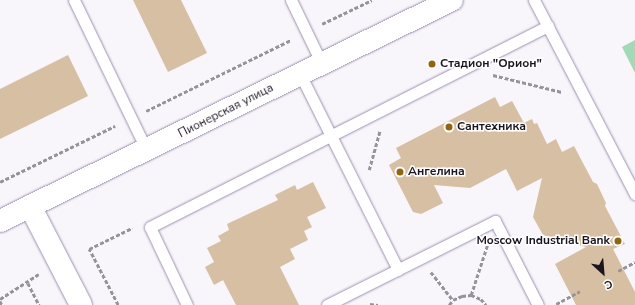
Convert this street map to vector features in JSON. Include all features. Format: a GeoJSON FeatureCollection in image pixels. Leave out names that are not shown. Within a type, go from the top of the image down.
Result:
{"type":"FeatureCollection","features":[{"type":"Feature","properties":{"kind":"street","name":"Пионерская улица"},"geometry":{"type":"LineString","coordinates":[[0,221],[452,0]]}},
{"type":"Feature","properties":{"kind":"street"},"geometry":{"type":"LineString","coordinates":[[30,206],[82,305]]}},
{"type":"Feature","properties":{"kind":"lane"},"geometry":{"type":"LineString","coordinates":[[74,0],[147,150]]}},
{"type":"Feature","properties":{"kind":"lane"},"geometry":{"type":"LineString","coordinates":[[291,0],[322,64]]}},
{"type":"Feature","properties":{"kind":"lane"},"geometry":{"type":"LineString","coordinates":[[534,0],[635,194]]}},
{"type":"Feature","properties":{"kind":"lane"},"geometry":{"type":"LineString","coordinates":[[187,305],[150,227],[548,26]]}},
{"type":"Feature","properties":{"kind":"lane"},"geometry":{"type":"LineString","coordinates":[[300,74],[398,270]]}},
{"type":"Feature","properties":{"kind":"lane"},"geometry":{"type":"LineString","coordinates":[[327,305],[495,221],[538,305]]}},
{"type":"Feature","properties":{"kind":"path"},"geometry":{"type":"LineString","coordinates":[[0,182],[372,0]]}},
{"type":"Feature","properties":{"kind":"path"},"geometry":{"type":"LineString","coordinates":[[490,74],[585,98]]}},
{"type":"Feature","properties":{"kind":"path"},"geometry":{"type":"LineString","coordinates":[[362,197],[383,120],[379,111]]}},
{"type":"Feature","properties":{"kind":"path"},"geometry":{"type":"LineString","coordinates":[[471,295],[495,221]]}},
{"type":"Feature","properties":{"kind":"path"},"geometry":{"type":"LineString","coordinates":[[89,249],[118,305]]}},
{"type":"Feature","properties":{"kind":"path"},"geometry":{"type":"LineString","coordinates":[[420,259],[454,300]]}},
{"type":"Feature","properties":{"kind":"path"},"geometry":{"type":"LineString","coordinates":[[618,272],[635,262]]}},
{"type":"Feature","properties":{"kind":"path"},"geometry":{"type":"LineString","coordinates":[[2,305],[0,300],[43,272]]}},
{"type":"Feature","properties":{"kind":"path"},"geometry":{"type":"LineString","coordinates":[[28,283],[39,305]]}},
{"type":"Feature","properties":{"kind":"path"},"geometry":{"type":"LineString","coordinates":[[554,305],[580,291]]}},
{"type":"Feature","properties":{"kind":"path"},"geometry":{"type":"LineString","coordinates":[[449,305],[454,300],[462,296],[471,295],[481,299],[486,305]]}},
{"type":"Feature","properties":{"kind":"green space"},"geometry":{"type":"Polygon","coordinates":[[[635,40],[635,73],[622,47],[635,40]]]}},
{"type":"Feature","properties":{"kind":"building"},"geometry":{"type":"Polygon","coordinates":[[[133,0],[181,0],[207,53],[168,72],[133,0]]]}},
{"type":"Feature","properties":{"kind":"building"},"geometry":{"type":"Polygon","coordinates":[[[68,55],[88,96],[0,139],[0,89],[68,55]]]}},
{"type":"Feature","properties":{"kind":"building"},"geometry":{"type":"Polygon","coordinates":[[[495,97],[500,107],[512,101],[524,123],[532,119],[534,124],[537,123],[547,144],[556,139],[562,152],[574,146],[593,182],[597,184],[606,203],[605,206],[625,244],[613,249],[635,292],[635,305],[576,305],[555,264],[586,247],[543,235],[533,217],[542,178],[517,191],[506,169],[470,188],[434,185],[443,203],[421,214],[413,212],[389,165],[401,158],[396,148],[495,97]]]}},
{"type":"Feature","properties":{"kind":"building"},"geometry":{"type":"Polygon","coordinates":[[[313,182],[326,208],[307,217],[312,227],[304,231],[308,240],[290,249],[295,259],[280,267],[299,305],[236,305],[223,280],[214,285],[205,267],[214,262],[207,248],[221,241],[218,236],[229,230],[227,224],[278,200],[275,195],[295,185],[297,190],[313,182]]]}},
{"type":"Feature","properties":{"kind":"place","name":"Стадион \"Орион\""},"geometry":{"type":"Point","coordinates":[432,64]}},
{"type":"Feature","properties":{"kind":"place","name":"Сантехника"},"geometry":{"type":"Point","coordinates":[449,127]}},
{"type":"Feature","properties":{"kind":"place","name":"Ангелина"},"geometry":{"type":"Point","coordinates":[400,172]}},
{"type":"Feature","properties":{"kind":"place","name":"Moscow Industrial Bank"},"geometry":{"type":"Point","coordinates":[618,241]}}]}
